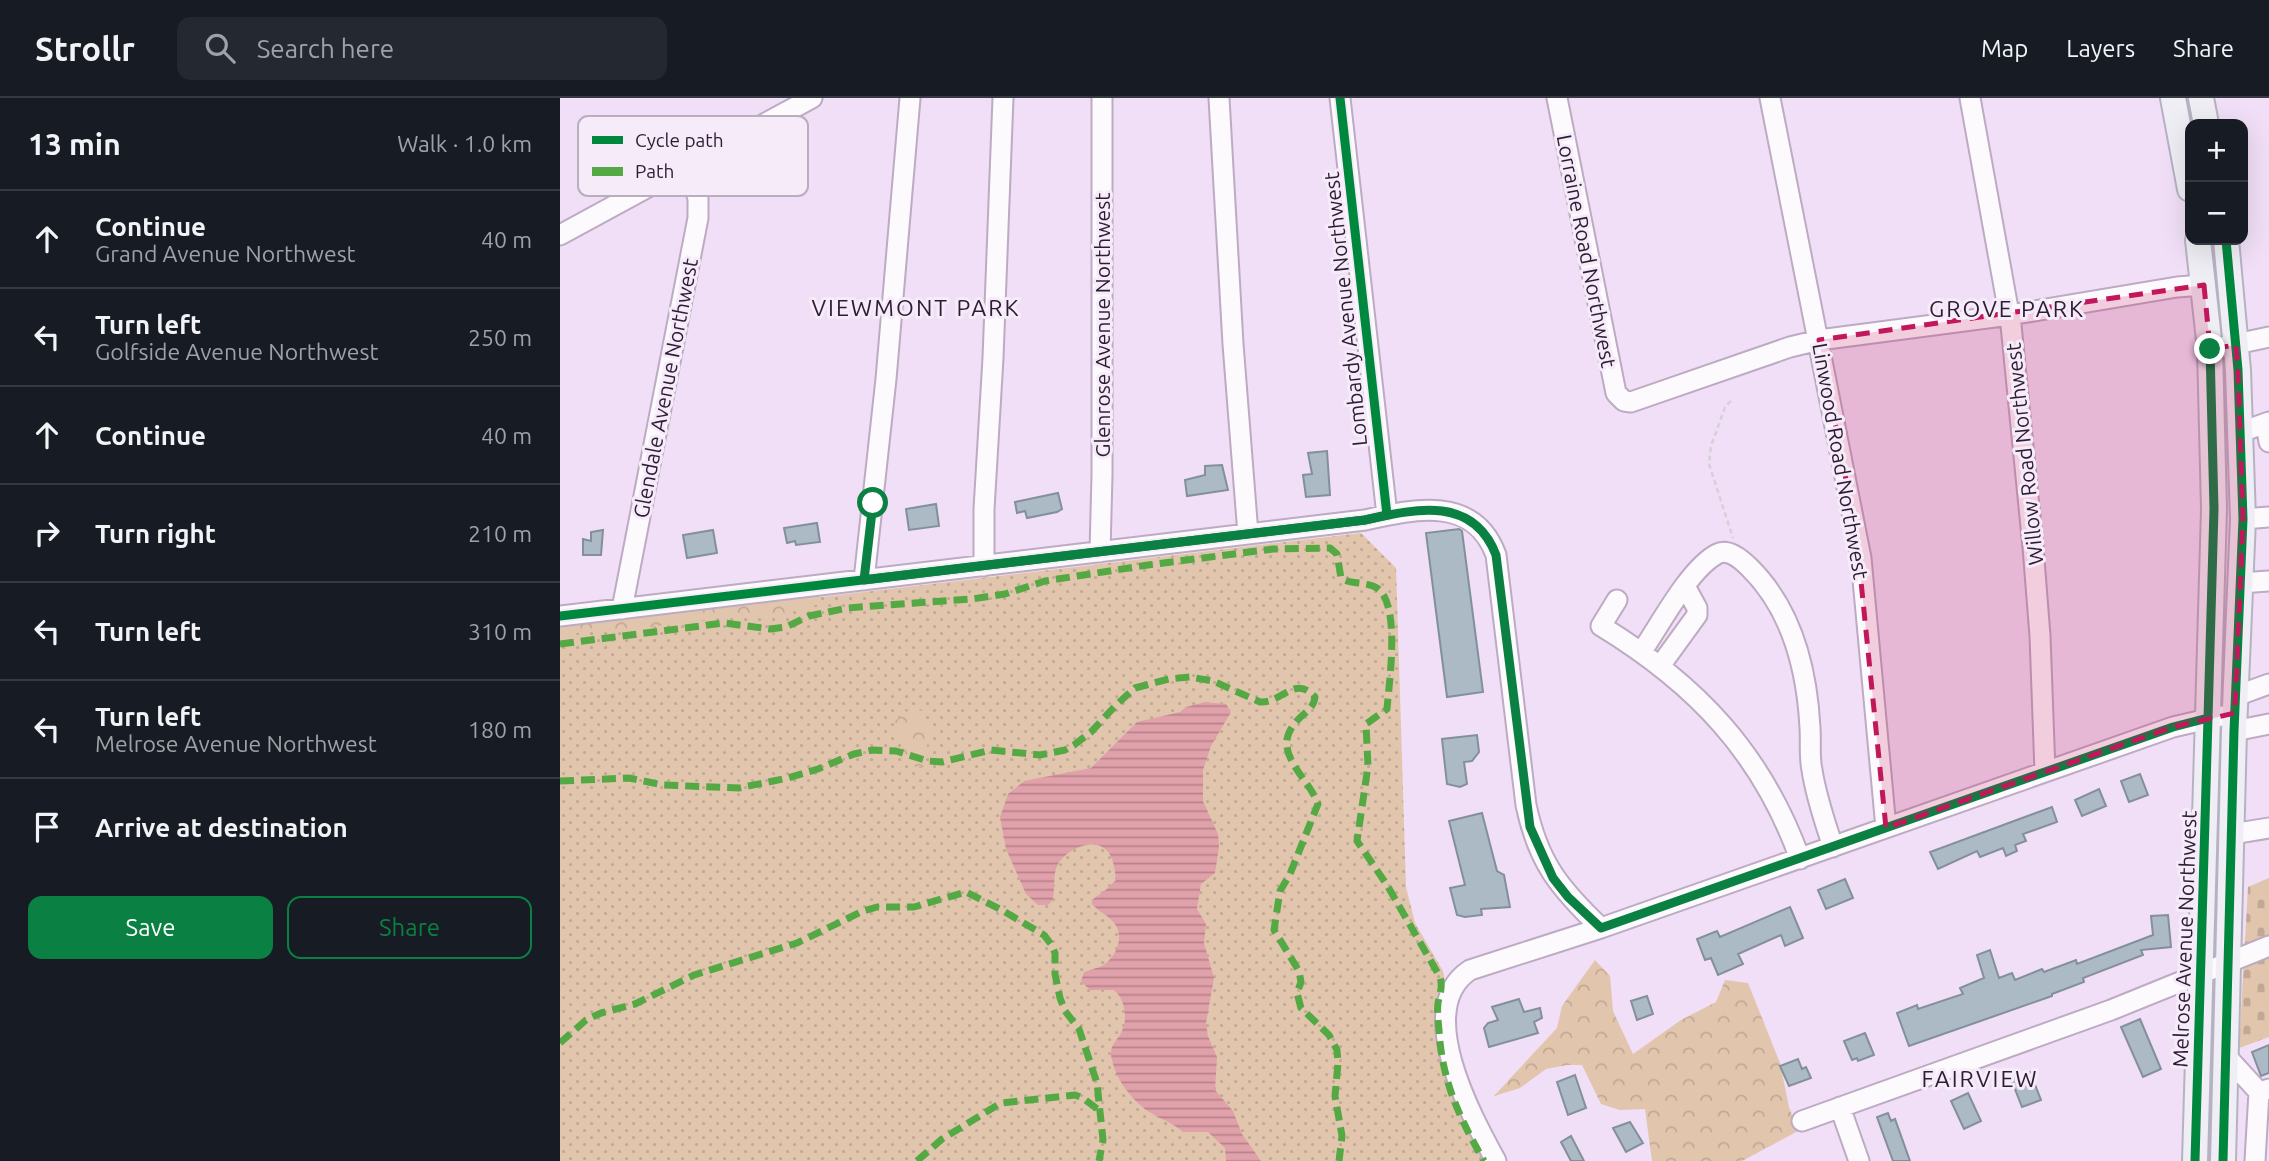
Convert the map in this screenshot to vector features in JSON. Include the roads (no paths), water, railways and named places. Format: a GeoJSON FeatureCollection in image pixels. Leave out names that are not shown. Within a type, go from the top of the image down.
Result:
{"type":"FeatureCollection","features":[{"type":"Feature","properties":{"kind":"main road"},"geometry":{"type":"LineString","coordinates":[[2173,98],[2189,182]]}},
{"type":"Feature","properties":{"kind":"main road"},"geometry":{"type":"LineString","coordinates":[[2201,98],[2205,119]]}},
{"type":"Feature","properties":{"kind":"main road","name":"Melrose Avenue Northwest"},"geometry":{"type":"LineString","coordinates":[[2195,1161],[2214,509],[2210,349],[2199,245]]}},
{"type":"Feature","properties":{"kind":"main road","name":"Melrose Avenue Northwest"},"geometry":{"type":"LineString","coordinates":[[2224,1161],[2242,519],[2241,432],[2226,245]]}},
{"type":"Feature","properties":{"kind":"street"},"geometry":{"type":"LineString","coordinates":[[779,116],[812,98]]}},
{"type":"Feature","properties":{"kind":"street"},"geometry":{"type":"LineString","coordinates":[[864,580],[886,379],[910,98]]}},
{"type":"Feature","properties":{"kind":"street"},"geometry":{"type":"LineString","coordinates":[[984,566],[984,509],[1003,98]]}},
{"type":"Feature","properties":{"kind":"street","name":"Glenrose Avenue Northwest"},"geometry":{"type":"LineString","coordinates":[[1100,552],[1102,98]]}},
{"type":"Feature","properties":{"kind":"street"},"geometry":{"type":"LineString","coordinates":[[1219,98],[1233,344],[1248,534]]}},
{"type":"Feature","properties":{"kind":"street","name":"Lombardy Avenue Northwest"},"geometry":{"type":"LineString","coordinates":[[1340,98],[1387,515]]}},
{"type":"Feature","properties":{"kind":"street","name":"Lorraine Road Northwest"},"geometry":{"type":"LineString","coordinates":[[1557,98],[1616,393],[1624,401],[1631,402],[1790,347],[1819,340]]}},
{"type":"Feature","properties":{"kind":"street","name":"Linwood Road Northwest"},"geometry":{"type":"LineString","coordinates":[[1770,98],[1861,558],[1886,828]]}},
{"type":"Feature","properties":{"kind":"street","name":"Willow Road Northwest"},"geometry":{"type":"LineString","coordinates":[[1970,98],[2010,315],[2040,636],[2045,772]]}},
{"type":"Feature","properties":{"kind":"street"},"geometry":{"type":"LineString","coordinates":[[560,235],[633,196]]}},
{"type":"Feature","properties":{"kind":"street","name":"Glendale Avenue Northwest"},"geometry":{"type":"LineString","coordinates":[[622,609],[698,218],[697,196]]}},
{"type":"Feature","properties":{"kind":"street"},"geometry":{"type":"LineString","coordinates":[[1819,340],[2010,315],[2177,287],[2204,285]]}},
{"type":"Feature","properties":{"kind":"street"},"geometry":{"type":"LineString","coordinates":[[2210,349],[2269,337]]}},
{"type":"Feature","properties":{"kind":"street"},"geometry":{"type":"LineString","coordinates":[[2241,432],[2268,429]]}},
{"type":"Feature","properties":{"kind":"street"},"geometry":{"type":"LineString","coordinates":[[560,617],[1365,520],[1420,510],[1460,514],[1483,530],[1496,555],[1530,827],[1553,878],[1568,897],[1601,928]]}},
{"type":"Feature","properties":{"kind":"street"},"geometry":{"type":"LineString","coordinates":[[2242,519],[2269,517]]}},
{"type":"Feature","properties":{"kind":"street"},"geometry":{"type":"LineString","coordinates":[[1642,651],[1685,586],[1718,553],[1726,552],[1740,558],[1761,579],[1775,598],[1795,642],[1806,688],[1811,769],[1833,847]]}},
{"type":"Feature","properties":{"kind":"street"},"geometry":{"type":"LineString","coordinates":[[2240,583],[2269,581]]}},
{"type":"Feature","properties":{"kind":"street"},"geometry":{"type":"LineString","coordinates":[[1660,666],[1697,615],[1697,608],[1685,586]]}},
{"type":"Feature","properties":{"kind":"street"},"geometry":{"type":"LineString","coordinates":[[1617,600],[1601,626],[1642,651],[1660,666],[1705,705],[1740,745],[1777,804],[1800,859]]}},
{"type":"Feature","properties":{"kind":"street"},"geometry":{"type":"LineString","coordinates":[[1496,1161],[1466,1103],[1453,1065],[1446,1023],[1449,994],[1470,970],[1601,928],[2173,727],[2235,713],[2269,684]]}},
{"type":"Feature","properties":{"kind":"street"},"geometry":{"type":"LineString","coordinates":[[2235,713],[2259,728],[2269,724]]}},
{"type":"Feature","properties":{"kind":"street"},"geometry":{"type":"LineString","coordinates":[[2232,834],[2269,828]]}},
{"type":"Feature","properties":{"kind":"street"},"geometry":{"type":"LineString","coordinates":[[1802,1121],[2111,1010],[2269,946]]}},
{"type":"Feature","properties":{"kind":"street"},"geometry":{"type":"LineString","coordinates":[[2226,1056],[2264,1090]]}},
{"type":"Feature","properties":{"kind":"street"},"geometry":{"type":"LineString","coordinates":[[2225,1099],[2264,1090]]}},
{"type":"Feature","properties":{"kind":"street"},"geometry":{"type":"LineString","coordinates":[[2255,1161],[2256,1124],[2264,1090]]}},
{"type":"Feature","properties":{"kind":"street"},"geometry":{"type":"LineString","coordinates":[[1840,1107],[1859,1161]]}},
{"type":"Feature","properties":{"kind":"street"},"geometry":{"type":"LineString","coordinates":[[2224,1127],[2256,1124]]}},
{"type":"Feature","properties":{"kind":"district","name":"VIEWMONT PARK"},"geometry":{"type":"Point","coordinates":[916,307]}},
{"type":"Feature","properties":{"kind":"district","name":"GROVE PARK"},"geometry":{"type":"Point","coordinates":[2007,308]}},
{"type":"Feature","properties":{"kind":"district","name":"FAIRVIEW"},"geometry":{"type":"Point","coordinates":[1980,1078]}}]}
